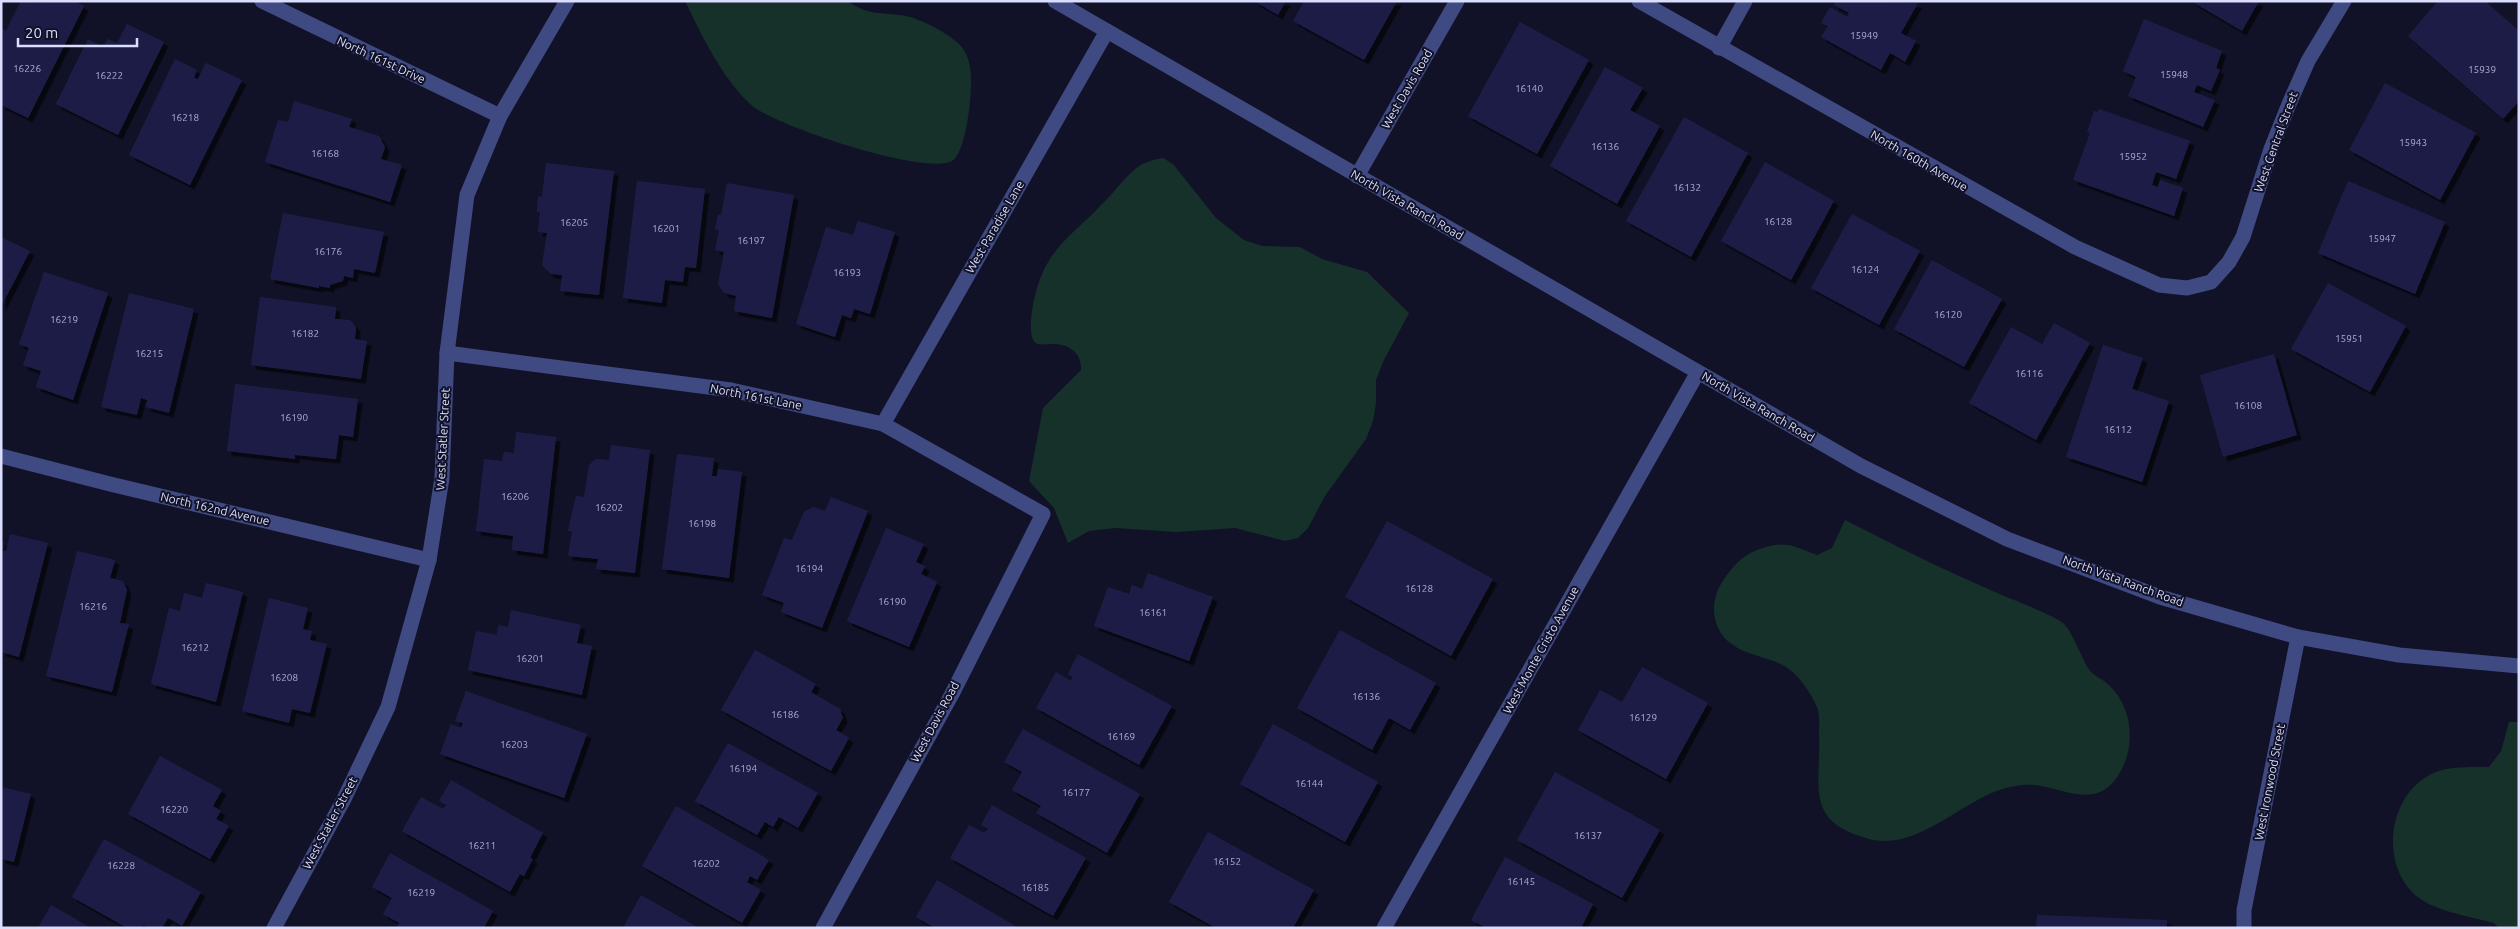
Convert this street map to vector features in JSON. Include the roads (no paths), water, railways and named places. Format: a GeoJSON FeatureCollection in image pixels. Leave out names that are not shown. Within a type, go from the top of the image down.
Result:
{"type":"FeatureCollection","features":[{"type":"Feature","properties":{"kind":"street","name":"North 161st Drive"},"geometry":{"type":"LineString","coordinates":[[262,1],[316,29],[500,116]]}},
{"type":"Feature","properties":{"kind":"street","name":"West Statler Street"},"geometry":{"type":"LineString","coordinates":[[274,928],[344,799],[388,707],[429,560],[442,478],[447,353],[467,195],[500,116],[566,1]]}},
{"type":"Feature","properties":{"kind":"street","name":"North Vista Ranch Road"},"geometry":{"type":"LineString","coordinates":[[1055,1],[1861,466],[2007,539],[2160,597],[2298,638],[2399,655],[2519,666]]}},
{"type":"Feature","properties":{"kind":"street","name":"West Davis Road"},"geometry":{"type":"LineString","coordinates":[[1357,176],[1457,1]]}},
{"type":"Feature","properties":{"kind":"street","name":"North 160th Avenue"},"geometry":{"type":"LineString","coordinates":[[1639,1],[1718,48],[2030,224],[2122,270],[2159,285],[2187,288],[2211,282]]}},
{"type":"Feature","properties":{"kind":"street"},"geometry":{"type":"LineString","coordinates":[[1718,48],[1745,1]]}},
{"type":"Feature","properties":{"kind":"street","name":"West Central Street"},"geometry":{"type":"LineString","coordinates":[[2211,282],[2229,262],[2243,237],[2289,104],[2308,61],[2344,1]]}},
{"type":"Feature","properties":{"kind":"street","name":"West Paradise Lane"},"geometry":{"type":"LineString","coordinates":[[883,424],[1107,31]]}},
{"type":"Feature","properties":{"kind":"street","name":"North 161st Lane"},"geometry":{"type":"LineString","coordinates":[[447,353],[731,390],[883,424],[1043,514]]}},
{"type":"Feature","properties":{"kind":"street","name":"West Monte Cristo Avenue"},"geometry":{"type":"LineString","coordinates":[[1384,928],[1698,372]]}},
{"type":"Feature","properties":{"kind":"street","name":"North 162nd Avenue"},"geometry":{"type":"LineString","coordinates":[[1,456],[429,560]]}},
{"type":"Feature","properties":{"kind":"street","name":"West Davis Road"},"geometry":{"type":"LineString","coordinates":[[823,928],[952,694],[1043,514]]}},
{"type":"Feature","properties":{"kind":"street","name":"West Ironwood Street"},"geometry":{"type":"LineString","coordinates":[[2244,928],[2244,910],[2298,638]]}}]}
